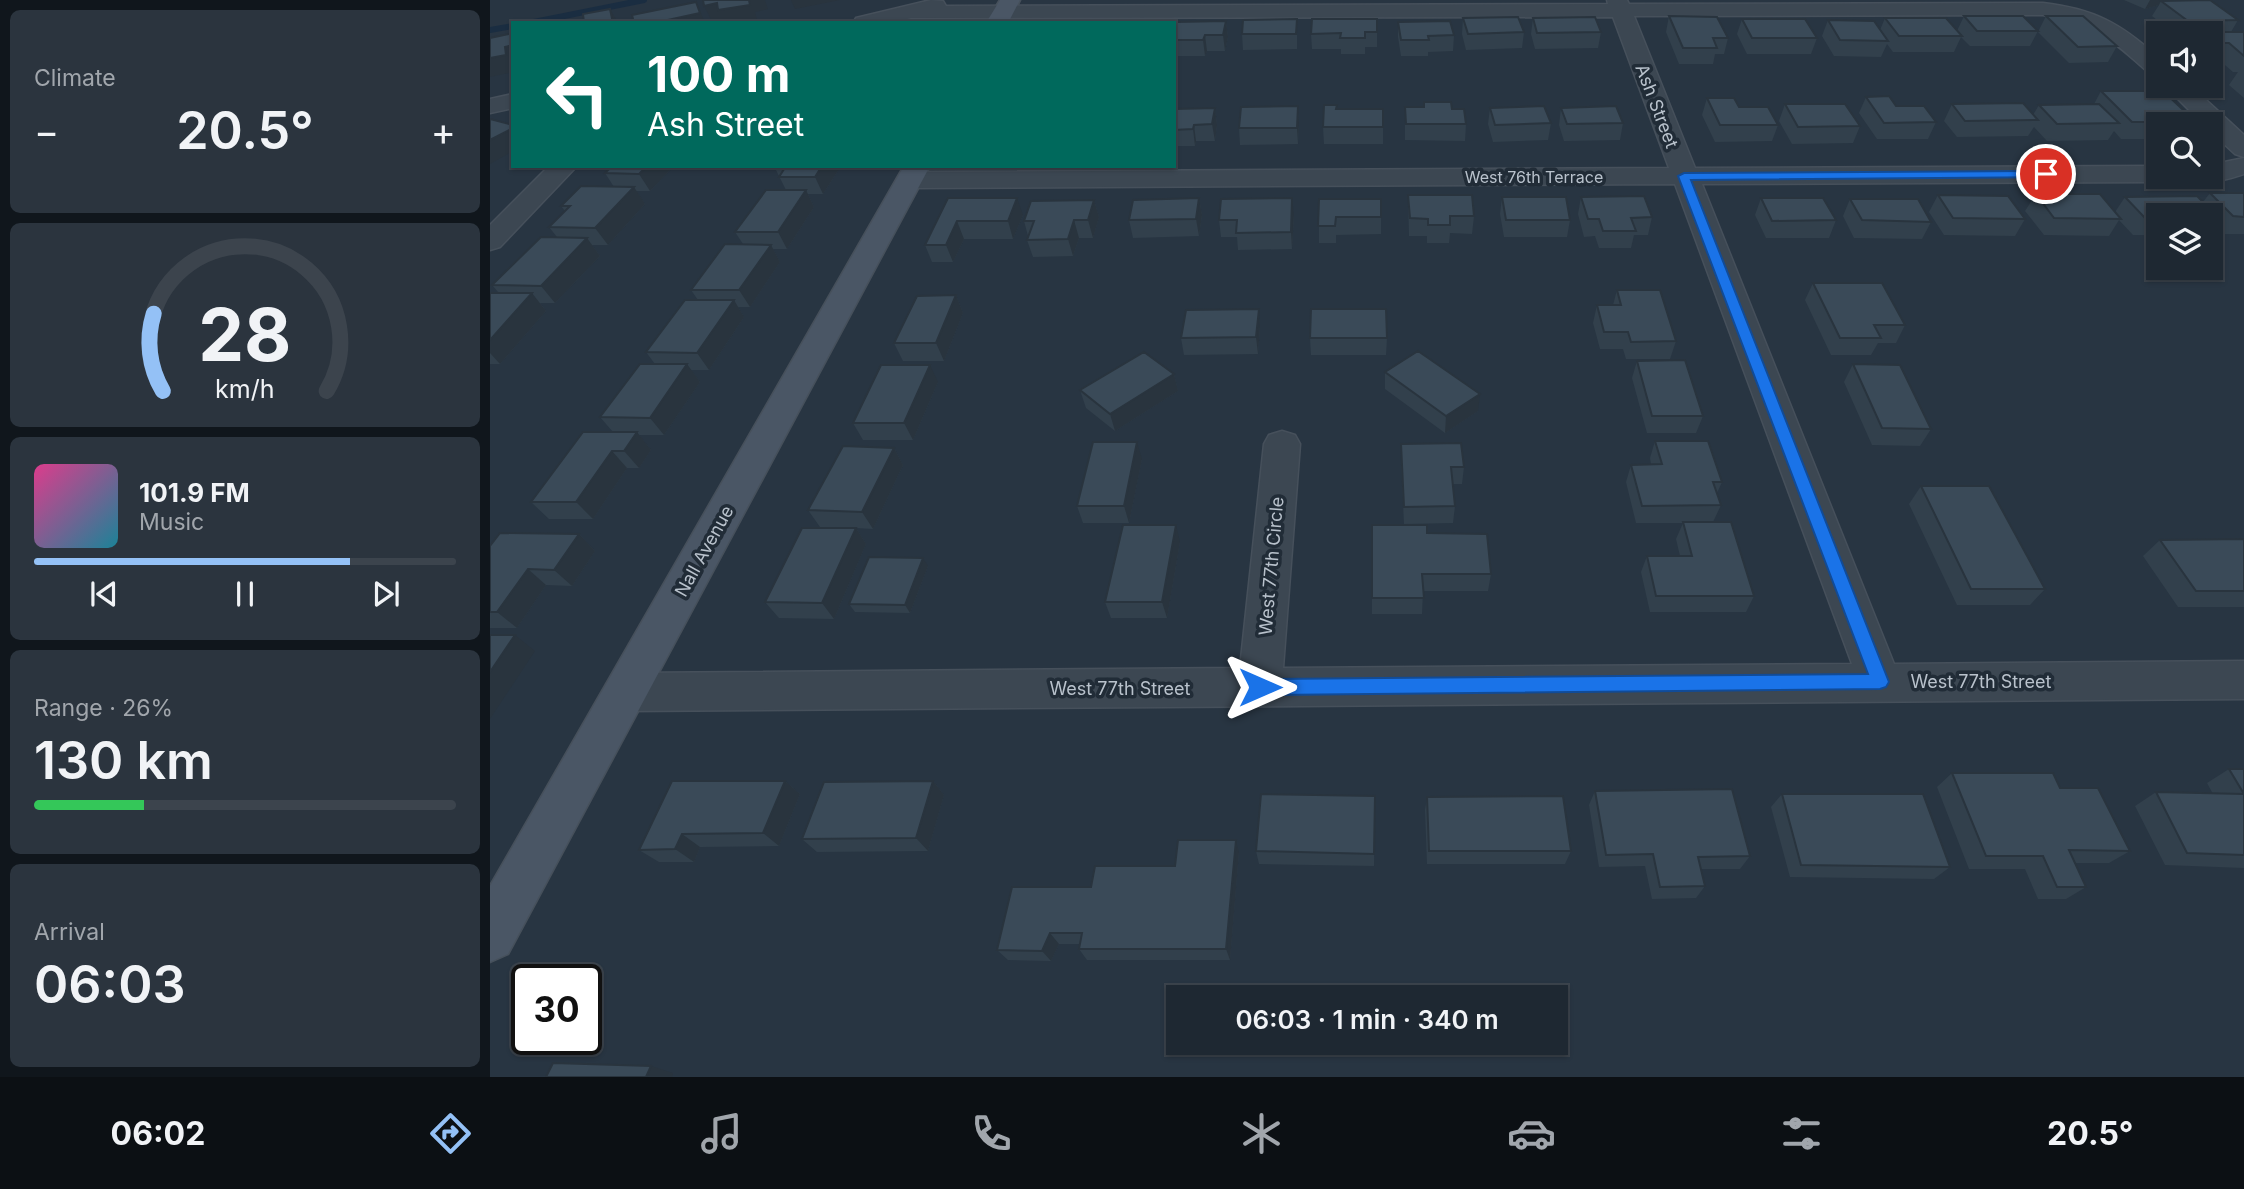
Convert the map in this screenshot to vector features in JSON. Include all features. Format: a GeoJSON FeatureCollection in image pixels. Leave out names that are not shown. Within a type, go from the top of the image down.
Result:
{"type":"FeatureCollection","features":[{"type":"Feature","properties":{"kind":"main road","name":"Nall Avenue"},"geometry":{"type":"LineString","coordinates":[[490,936],[914,173]]}},
{"type":"Feature","properties":{"kind":"street"},"geometry":{"type":"LineString","coordinates":[[873,21],[952,0]]}},
{"type":"Feature","properties":{"kind":"street"},"geometry":{"type":"LineString","coordinates":[[914,12],[1619,5],[2043,9],[2069,11],[2093,18],[2116,31],[2146,58]]}},
{"type":"Feature","properties":{"kind":"street","name":"Ash Street"},"geometry":{"type":"LineString","coordinates":[[1619,5],[1880,682]]}},
{"type":"Feature","properties":{"kind":"street"},"geometry":{"type":"LineString","coordinates":[[2190,98],[2244,149]]}},
{"type":"Feature","properties":{"kind":"street"},"geometry":{"type":"LineString","coordinates":[[490,106],[511,101]]}},
{"type":"Feature","properties":{"kind":"street"},"geometry":{"type":"LineString","coordinates":[[2223,170],[2244,166]]}},
{"type":"Feature","properties":{"kind":"street"},"geometry":{"type":"LineString","coordinates":[[490,241],[563,168]]}},
{"type":"Feature","properties":{"kind":"street","name":"West 76th Terrace"},"geometry":{"type":"LineString","coordinates":[[914,173],[1684,176],[2146,174]]}},
{"type":"Feature","properties":{"kind":"street","name":"West 77th Circle"},"geometry":{"type":"LineString","coordinates":[[1260,687],[1282,444]]}},
{"type":"Feature","properties":{"kind":"street","name":"West 77th Street"},"geometry":{"type":"LineString","coordinates":[[626,692],[2244,680]]}},
{"type":"Feature","properties":{"kind":"building"},"geometry":{"type":"Polygon","coordinates":[[[703,0],[749,0],[750,5],[718,10],[717,3],[704,6],[703,0]]]}},
{"type":"Feature","properties":{"kind":"building"},"geometry":{"type":"Polygon","coordinates":[[[2210,0],[2238,20],[2188,21],[2161,1],[2210,0]]]}},
{"type":"Feature","properties":{"kind":"building"},"geometry":{"type":"Polygon","coordinates":[[[696,2],[700,13],[663,21],[634,21],[632,15],[696,2]]]}},
{"type":"Feature","properties":{"kind":"building"},"geometry":{"type":"Polygon","coordinates":[[[610,9],[613,21],[584,21],[583,14],[610,9]]]}},
{"type":"Feature","properties":{"kind":"building"},"geometry":{"type":"Polygon","coordinates":[[[1669,16],[1717,17],[1728,38],[1713,38],[1717,48],[1683,48],[1669,16]]]}},
{"type":"Feature","properties":{"kind":"building"},"geometry":{"type":"Polygon","coordinates":[[[1964,16],[2023,16],[2038,31],[1977,31],[1964,16]]]}},
{"type":"Feature","properties":{"kind":"building"},"geometry":{"type":"Polygon","coordinates":[[[2046,16],[2083,16],[2117,46],[2078,47],[2046,16]]]}},
{"type":"Feature","properties":{"kind":"building"},"geometry":{"type":"Polygon","coordinates":[[[1518,17],[1524,32],[1468,34],[1463,18],[1518,17]]]}},
{"type":"Feature","properties":{"kind":"building"},"geometry":{"type":"Polygon","coordinates":[[[1595,17],[1601,32],[1537,33],[1533,18],[1595,17]]]}},
{"type":"Feature","properties":{"kind":"building"},"geometry":{"type":"Polygon","coordinates":[[[1885,18],[1946,18],[1962,36],[1899,36],[1885,18]]]}},
{"type":"Feature","properties":{"kind":"building"},"geometry":{"type":"Polygon","coordinates":[[[1297,19],[1296,34],[1242,34],[1243,20],[1297,19]]]}},
{"type":"Feature","properties":{"kind":"building"},"geometry":{"type":"Polygon","coordinates":[[[1312,19],[1377,19],[1377,32],[1365,32],[1365,38],[1340,38],[1341,33],[1311,34],[1312,19]]]}},
{"type":"Feature","properties":{"kind":"building"},"geometry":{"type":"Polygon","coordinates":[[[1742,19],[1805,19],[1817,38],[1752,38],[1742,19]]]}},
{"type":"Feature","properties":{"kind":"building"},"geometry":{"type":"Polygon","coordinates":[[[1035,20],[1067,20],[1067,21],[1035,20]]]}},
{"type":"Feature","properties":{"kind":"building"},"geometry":{"type":"Polygon","coordinates":[[[1828,20],[1874,21],[1888,41],[1840,40],[1828,20]]]}},
{"type":"Feature","properties":{"kind":"building"},"geometry":{"type":"Polygon","coordinates":[[[1226,21],[1223,35],[1205,35],[1203,40],[1176,40],[1176,22],[1226,21]]]}},
{"type":"Feature","properties":{"kind":"building"},"geometry":{"type":"Polygon","coordinates":[[[1450,21],[1454,35],[1428,36],[1429,40],[1401,40],[1398,22],[1450,21]]]}},
{"type":"Feature","properties":{"kind":"building"},"geometry":{"type":"Polygon","coordinates":[[[2223,32],[2244,32],[2244,56],[2229,43],[2223,43],[2223,32]]]}},
{"type":"Feature","properties":{"kind":"building"},"geometry":{"type":"Polygon","coordinates":[[[511,33],[511,46],[505,47],[506,55],[490,58],[490,38],[511,33]]]}},
{"type":"Feature","properties":{"kind":"building"},"geometry":{"type":"Polygon","coordinates":[[[2101,91],[2146,91],[2146,98],[2170,98],[2185,112],[2146,112],[2146,122],[2132,122],[2101,91]]]}},
{"type":"Feature","properties":{"kind":"building"},"geometry":{"type":"Polygon","coordinates":[[[1889,96],[1896,106],[1924,106],[1936,122],[1884,123],[1866,97],[1889,96]]]}},
{"type":"Feature","properties":{"kind":"building"},"geometry":{"type":"Polygon","coordinates":[[[1707,98],[1734,98],[1739,107],[1768,107],[1778,125],[1720,125],[1707,98]]]}},
{"type":"Feature","properties":{"kind":"building"},"geometry":{"type":"Polygon","coordinates":[[[1424,102],[1451,102],[1452,109],[1464,109],[1466,124],[1406,124],[1405,107],[1424,107],[1424,102]]]}},
{"type":"Feature","properties":{"kind":"building"},"geometry":{"type":"Polygon","coordinates":[[[2023,103],[2038,120],[1965,121],[1952,104],[2023,103]]]}},
{"type":"Feature","properties":{"kind":"building"},"geometry":{"type":"Polygon","coordinates":[[[1785,104],[1845,104],[1860,126],[1798,127],[1785,104]]]}},
{"type":"Feature","properties":{"kind":"building"},"geometry":{"type":"Polygon","coordinates":[[[2099,104],[2119,123],[2057,124],[2039,105],[2099,104]]]}},
{"type":"Feature","properties":{"kind":"building"},"geometry":{"type":"Polygon","coordinates":[[[1324,105],[1337,105],[1336,109],[1383,109],[1383,127],[1323,127],[1324,105]]]}},
{"type":"Feature","properties":{"kind":"building"},"geometry":{"type":"Polygon","coordinates":[[[1298,106],[1297,128],[1239,128],[1241,107],[1298,106]]]}},
{"type":"Feature","properties":{"kind":"building"},"geometry":{"type":"Polygon","coordinates":[[[1544,106],[1551,123],[1495,125],[1490,108],[1544,106]]]}},
{"type":"Feature","properties":{"kind":"building"},"geometry":{"type":"Polygon","coordinates":[[[1616,106],[1623,123],[1567,124],[1561,108],[1616,106]]]}},
{"type":"Feature","properties":{"kind":"building"},"geometry":{"type":"Polygon","coordinates":[[[1215,108],[1212,124],[1176,130],[1176,109],[1215,108]]]}},
{"type":"Feature","properties":{"kind":"building"},"geometry":{"type":"Polygon","coordinates":[[[490,119],[511,124],[511,129],[490,140],[490,119]]]}},
{"type":"Feature","properties":{"kind":"building"},"geometry":{"type":"Polygon","coordinates":[[[610,168],[645,168],[639,174],[605,173],[610,168]]]}},
{"type":"Feature","properties":{"kind":"building"},"geometry":{"type":"Polygon","coordinates":[[[785,168],[821,168],[815,177],[779,177],[785,168]]]}},
{"type":"Feature","properties":{"kind":"building"},"geometry":{"type":"Polygon","coordinates":[[[581,186],[634,187],[595,228],[549,227],[570,206],[561,206],[581,186]]]}},
{"type":"Feature","properties":{"kind":"building"},"geometry":{"type":"Polygon","coordinates":[[[766,190],[806,190],[778,232],[735,232],[766,190]]]}},
{"type":"Feature","properties":{"kind":"building"},"geometry":{"type":"Polygon","coordinates":[[[2210,193],[2244,193],[2244,217],[2233,216],[2223,203],[2210,193]]]}},
{"type":"Feature","properties":{"kind":"building"},"geometry":{"type":"Polygon","coordinates":[[[2036,194],[2100,194],[2121,219],[2054,218],[2036,194]]]}},
{"type":"Feature","properties":{"kind":"building"},"geometry":{"type":"Polygon","coordinates":[[[1408,195],[1472,195],[1474,216],[1450,216],[1450,225],[1428,225],[1428,219],[1410,218],[1408,195]]]}},
{"type":"Feature","properties":{"kind":"building"},"geometry":{"type":"Polygon","coordinates":[[[1938,195],[2008,196],[2025,219],[1953,218],[1938,195]]]}},
{"type":"Feature","properties":{"kind":"building"},"geometry":{"type":"Polygon","coordinates":[[[1644,196],[1652,217],[1631,218],[1636,231],[1603,231],[1599,219],[1588,219],[1581,197],[1644,196]]]}},
{"type":"Feature","properties":{"kind":"building"},"geometry":{"type":"Polygon","coordinates":[[[2197,196],[2204,203],[2146,203],[2145,218],[2125,197],[2197,196]]]}},
{"type":"Feature","properties":{"kind":"building"},"geometry":{"type":"Polygon","coordinates":[[[1502,197],[1566,197],[1570,220],[1506,220],[1502,197]]]}},
{"type":"Feature","properties":{"kind":"building"},"geometry":{"type":"Polygon","coordinates":[[[948,198],[1017,198],[1008,221],[957,221],[946,245],[925,245],[948,198]]]}},
{"type":"Feature","properties":{"kind":"building"},"geometry":{"type":"Polygon","coordinates":[[[1199,198],[1196,219],[1129,220],[1133,200],[1199,198]]]}},
{"type":"Feature","properties":{"kind":"building"},"geometry":{"type":"Polygon","coordinates":[[[1292,198],[1291,232],[1236,233],[1237,220],[1219,220],[1221,199],[1292,198]]]}},
{"type":"Feature","properties":{"kind":"building"},"geometry":{"type":"Polygon","coordinates":[[[1761,198],[1823,198],[1836,220],[1772,221],[1761,198]]]}},
{"type":"Feature","properties":{"kind":"building"},"geometry":{"type":"Polygon","coordinates":[[[1319,199],[1381,199],[1381,217],[1336,217],[1335,226],[1318,226],[1319,199]]]}},
{"type":"Feature","properties":{"kind":"building"},"geometry":{"type":"Polygon","coordinates":[[[1850,199],[1918,199],[1931,222],[1862,220],[1850,199]]]}},
{"type":"Feature","properties":{"kind":"building"},"geometry":{"type":"Polygon","coordinates":[[[1094,200],[1088,220],[1074,220],[1068,239],[1027,240],[1034,221],[1024,221],[1031,201],[1094,200]]]}},
{"type":"Feature","properties":{"kind":"building"},"geometry":{"type":"Polygon","coordinates":[[[541,237],[587,238],[541,286],[492,285],[541,237]]]}},
{"type":"Feature","properties":{"kind":"building"},"geometry":{"type":"Polygon","coordinates":[[[725,244],[771,245],[739,290],[691,290],[725,244]]]}},
{"type":"Feature","properties":{"kind":"building"},"geometry":{"type":"Polygon","coordinates":[[[1813,283],[1882,283],[1905,325],[1874,325],[1881,338],[1840,338],[1813,283]]]}},
{"type":"Feature","properties":{"kind":"building"},"geometry":{"type":"Polygon","coordinates":[[[1617,290],[1660,290],[1676,341],[1631,342],[1628,332],[1604,332],[1597,305],[1621,305],[1617,290]]]}},
{"type":"Feature","properties":{"kind":"building"},"geometry":{"type":"Polygon","coordinates":[[[490,293],[532,293],[490,340],[490,293]]]}},
{"type":"Feature","properties":{"kind":"building"},"geometry":{"type":"Polygon","coordinates":[[[956,295],[936,343],[894,343],[917,296],[956,295]]]}},
{"type":"Feature","properties":{"kind":"building"},"geometry":{"type":"Polygon","coordinates":[[[685,300],[734,300],[697,353],[646,352],[685,300]]]}},
{"type":"Feature","properties":{"kind":"building"},"geometry":{"type":"Polygon","coordinates":[[[1259,309],[1256,337],[1181,338],[1186,310],[1259,309]]]}},
{"type":"Feature","properties":{"kind":"building"},"geometry":{"type":"Polygon","coordinates":[[[1311,309],[1386,309],[1387,338],[1310,338],[1311,309]]]}},
{"type":"Feature","properties":{"kind":"building"},"geometry":{"type":"Polygon","coordinates":[[[1418,351],[1480,394],[1446,416],[1385,372],[1418,351]]]}},
{"type":"Feature","properties":{"kind":"building"},"geometry":{"type":"Polygon","coordinates":[[[1144,352],[1174,374],[1110,414],[1080,390],[1144,352]]]}},
{"type":"Feature","properties":{"kind":"building"},"geometry":{"type":"Polygon","coordinates":[[[1685,360],[1703,416],[1652,416],[1637,361],[1685,360]]]}},
{"type":"Feature","properties":{"kind":"building"},"geometry":{"type":"Polygon","coordinates":[[[640,364],[687,364],[650,418],[600,417],[640,364]]]}},
{"type":"Feature","properties":{"kind":"building"},"geometry":{"type":"Polygon","coordinates":[[[1853,364],[1900,365],[1931,429],[1882,428],[1853,364]]]}},
{"type":"Feature","properties":{"kind":"building"},"geometry":{"type":"Polygon","coordinates":[[[881,365],[930,365],[904,423],[853,423],[881,365]]]}},
{"type":"Feature","properties":{"kind":"building"},"geometry":{"type":"Polygon","coordinates":[[[583,432],[637,432],[624,451],[612,451],[576,502],[531,502],[583,432]]]}},
{"type":"Feature","properties":{"kind":"building"},"geometry":{"type":"Polygon","coordinates":[[[1655,441],[1708,441],[1722,482],[1713,482],[1721,505],[1642,506],[1631,465],[1662,464],[1655,441]]]}},
{"type":"Feature","properties":{"kind":"building"},"geometry":{"type":"Polygon","coordinates":[[[1093,442],[1137,442],[1124,506],[1077,506],[1093,442]]]}},
{"type":"Feature","properties":{"kind":"building"},"geometry":{"type":"Polygon","coordinates":[[[1461,443],[1464,467],[1451,467],[1455,506],[1404,507],[1401,444],[1461,443]]]}},
{"type":"Feature","properties":{"kind":"building"},"geometry":{"type":"Polygon","coordinates":[[[843,446],[894,448],[862,512],[808,510],[843,446]]]}},
{"type":"Feature","properties":{"kind":"building"},"geometry":{"type":"Polygon","coordinates":[[[1921,486],[1989,486],[2045,589],[1971,589],[1921,486]]]}},
{"type":"Feature","properties":{"kind":"building"},"geometry":{"type":"Polygon","coordinates":[[[1683,522],[1731,522],[1754,596],[1656,596],[1647,556],[1692,556],[1683,522]]]}},
{"type":"Feature","properties":{"kind":"building"},"geometry":{"type":"Polygon","coordinates":[[[1123,525],[1176,525],[1162,602],[1105,602],[1123,525]]]}},
{"type":"Feature","properties":{"kind":"building"},"geometry":{"type":"Polygon","coordinates":[[[1372,525],[1427,525],[1427,533],[1487,534],[1491,574],[1422,574],[1424,598],[1372,598],[1372,525]]]}},
{"type":"Feature","properties":{"kind":"building"},"geometry":{"type":"Polygon","coordinates":[[[802,528],[856,528],[822,603],[765,602],[802,528]]]}},
{"type":"Feature","properties":{"kind":"building"},"geometry":{"type":"Polygon","coordinates":[[[500,533],[579,534],[554,570],[528,569],[497,612],[490,612],[490,546],[500,533]]]}},
{"type":"Feature","properties":{"kind":"building"},"geometry":{"type":"Polygon","coordinates":[[[2244,539],[2244,591],[2196,591],[2160,540],[2244,539]]]}},
{"type":"Feature","properties":{"kind":"building"},"geometry":{"type":"Polygon","coordinates":[[[869,557],[923,558],[905,605],[849,604],[869,557]]]}},
{"type":"Feature","properties":{"kind":"building"},"geometry":{"type":"Polygon","coordinates":[[[490,635],[515,635],[490,672],[490,635]]]}},
{"type":"Feature","properties":{"kind":"building"},"geometry":{"type":"Polygon","coordinates":[[[2229,769],[2244,769],[2244,794],[2229,769]]]}},
{"type":"Feature","properties":{"kind":"building"},"geometry":{"type":"Polygon","coordinates":[[[1952,773],[2053,773],[2060,788],[2098,788],[2130,851],[2069,850],[2086,887],[2057,887],[2043,856],[1986,856],[1952,773]]]}},
{"type":"Feature","properties":{"kind":"building"},"geometry":{"type":"Polygon","coordinates":[[[672,781],[785,781],[763,833],[682,834],[675,849],[639,850],[672,781]]]}},
{"type":"Feature","properties":{"kind":"building"},"geometry":{"type":"Polygon","coordinates":[[[933,781],[916,838],[802,839],[824,782],[933,781]]]}},
{"type":"Feature","properties":{"kind":"building"},"geometry":{"type":"Polygon","coordinates":[[[1732,789],[1750,856],[1698,857],[1705,886],[1660,887],[1653,854],[1606,855],[1595,791],[1732,789]]]}},
{"type":"Feature","properties":{"kind":"building"},"geometry":{"type":"Polygon","coordinates":[[[2156,792],[2244,794],[2244,855],[2187,853],[2156,792]]]}},
{"type":"Feature","properties":{"kind":"building"},"geometry":{"type":"Polygon","coordinates":[[[1261,794],[1375,796],[1374,854],[1256,851],[1261,794]]]}},
{"type":"Feature","properties":{"kind":"building"},"geometry":{"type":"Polygon","coordinates":[[[1782,794],[1923,794],[1950,867],[1801,865],[1782,794]]]}},
{"type":"Feature","properties":{"kind":"building"},"geometry":{"type":"Polygon","coordinates":[[[1563,796],[1571,851],[1429,851],[1427,797],[1563,796]]]}},
{"type":"Feature","properties":{"kind":"building"},"geometry":{"type":"Polygon","coordinates":[[[1178,840],[1236,840],[1226,949],[1079,949],[1082,933],[1050,933],[1042,951],[997,950],[1012,887],[1091,887],[1095,866],[1175,866],[1178,840]]]}},
{"type":"Feature","properties":{"kind":"building"},"geometry":{"type":"Polygon","coordinates":[[[553,1063],[651,1066],[646,1077],[546,1077],[553,1063]]]}},
{"type":"Feature","properties":{"kind":"waterway"},"geometry":{"type":"LineString","coordinates":[[539,21],[644,0]]}},
{"type":"Feature","properties":{"kind":"waterway"},"geometry":{"type":"LineString","coordinates":[[490,30],[511,26]]}},
{"type":"Feature","properties":{"kind":"route"},"geometry":{"type":"LineString","coordinates":[[1260,687],[1880,682],[1684,176],[2046,174]]}}]}
